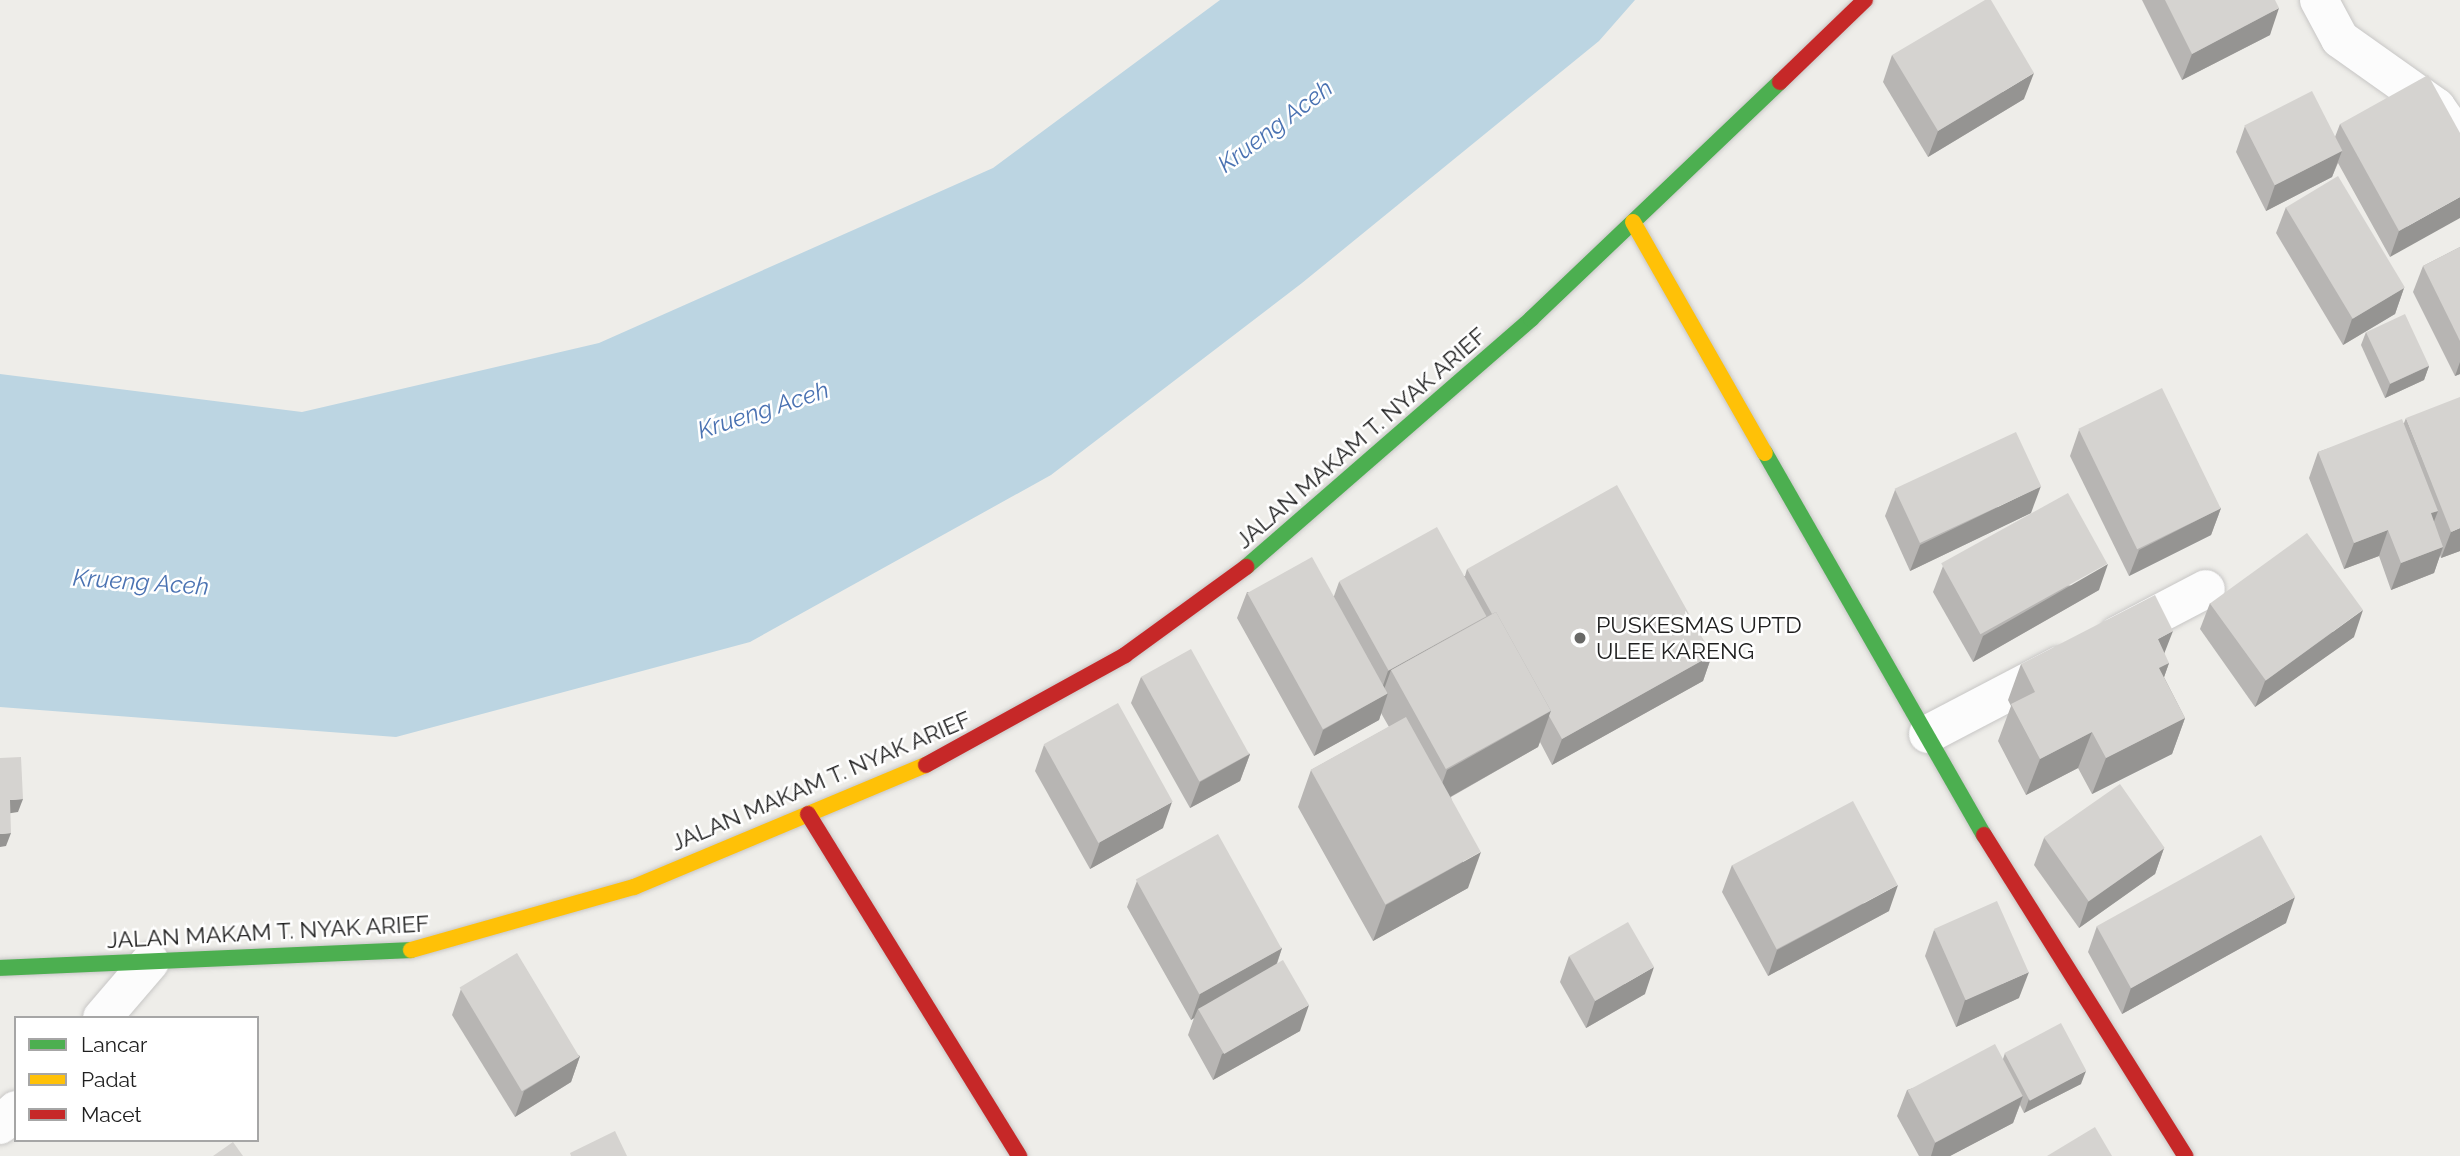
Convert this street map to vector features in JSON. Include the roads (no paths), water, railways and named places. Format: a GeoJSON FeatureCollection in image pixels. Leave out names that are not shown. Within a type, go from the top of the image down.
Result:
{"type":"FeatureCollection","features":[{"type":"Feature","properties":{"kind":"street","name":"JALAN MAKAM T. NYAK ARIEF"},"geometry":{"type":"LineString","coordinates":[[0,968],[430,949],[634,887],[962,750],[1125,655],[1286,538],[1633,222],[1865,0]]}},
{"type":"Feature","properties":{"kind":"street"},"geometry":{"type":"LineString","coordinates":[[2319,0],[2340,38],[2436,107],[2460,141]]}},
{"type":"Feature","properties":{"kind":"street"},"geometry":{"type":"LineString","coordinates":[[1633,222],[2027,911],[2185,1156]]}},
{"type":"Feature","properties":{"kind":"street"},"geometry":{"type":"LineString","coordinates":[[1928,734],[2206,589]]}},
{"type":"Feature","properties":{"kind":"street"},"geometry":{"type":"LineString","coordinates":[[808,814],[1019,1156]]}},
{"type":"Feature","properties":{"kind":"street"},"geometry":{"type":"LineString","coordinates":[[104,1016],[150,962]]}},
{"type":"Feature","properties":{"kind":"street"},"geometry":{"type":"LineString","coordinates":[[0,1125],[14,1112]]}},
{"type":"Feature","properties":{"kind":"water","name":"Krueng Aceh"},"geometry":{"type":"Polygon","coordinates":[[[1220,0],[1635,0],[1599,41],[1302,283],[1051,475],[750,642],[396,737],[0,707],[0,374],[302,412],[599,343],[993,168],[1220,0]]]}},
{"type":"Feature","properties":{"kind":"place","name":"PUSKESMAS UPTD ULEE KARENG"},"geometry":{"type":"Point","coordinates":[1580,638]}}]}
